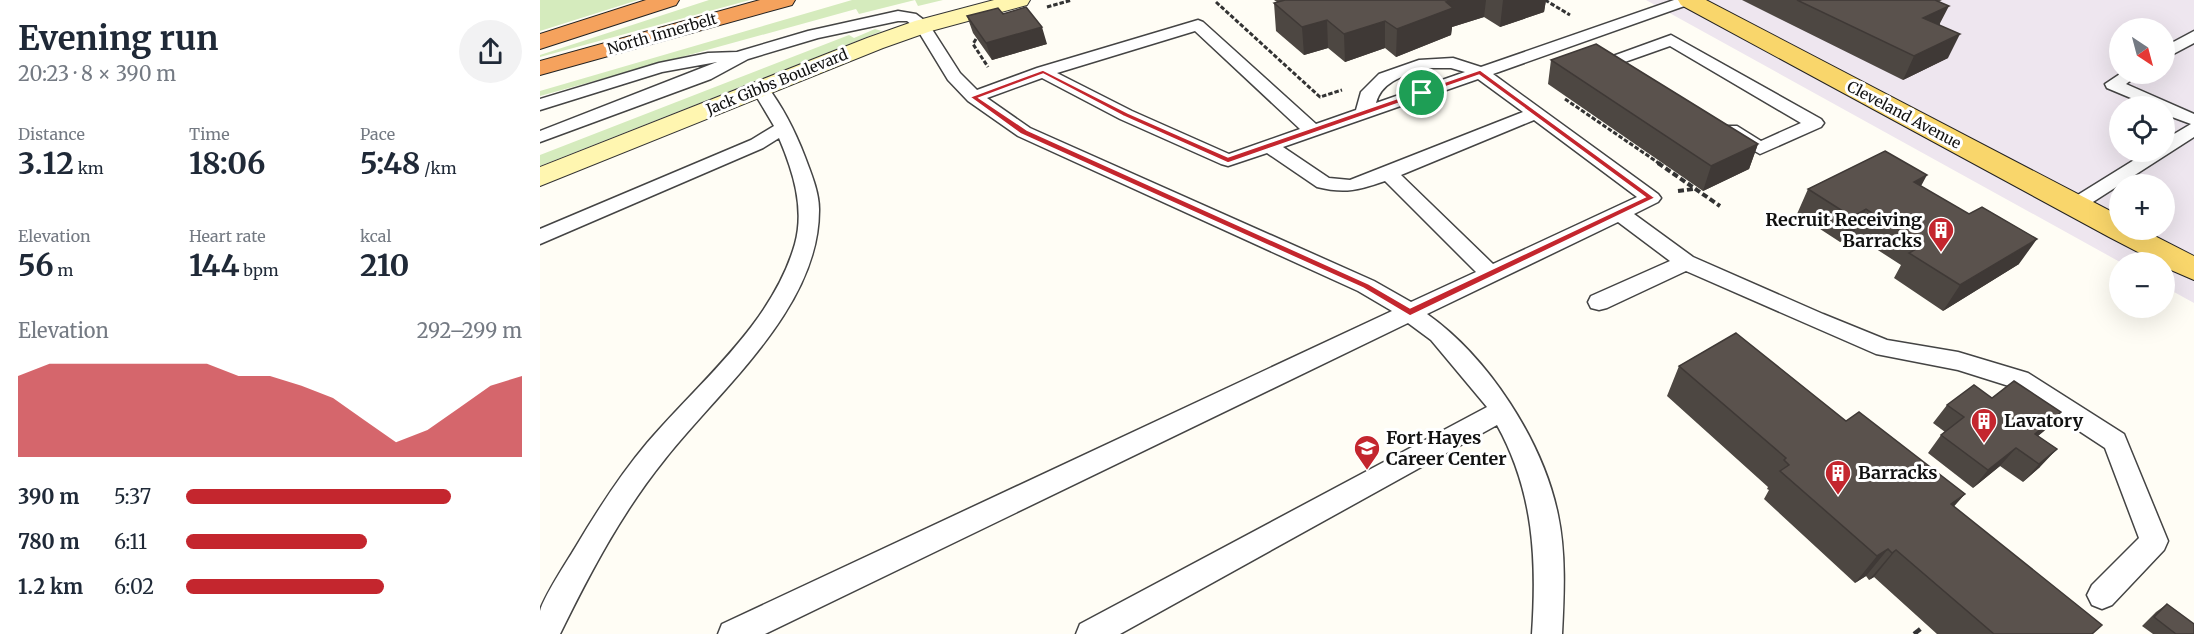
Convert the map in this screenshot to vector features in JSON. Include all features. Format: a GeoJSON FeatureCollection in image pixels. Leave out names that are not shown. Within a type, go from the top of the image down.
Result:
{"type":"FeatureCollection","features":[{"type":"Feature","properties":{"kind":"highway"},"geometry":{"type":"LineString","coordinates":[[540,42],[668,0]]}},
{"type":"Feature","properties":{"kind":"highway"},"geometry":{"type":"LineString","coordinates":[[540,81],[781,1]]}},
{"type":"Feature","properties":{"kind":"highway","name":"North Innerbelt"},"geometry":{"type":"LineString","coordinates":[[540,68],[781,1]]}},
{"type":"Feature","properties":{"kind":"main road","name":"Cleveland Avenue"},"geometry":{"type":"LineString","coordinates":[[1688,0],[2109,223]]}},
{"type":"Feature","properties":{"kind":"main road","name":"Cleveland Avenue"},"geometry":{"type":"LineString","coordinates":[[2140,240],[2194,269]]}},
{"type":"Feature","properties":{"kind":"street","name":"Jack Gibbs Boulevard"},"geometry":{"type":"LineString","coordinates":[[540,177],[923,26],[1019,0]]}},
{"type":"Feature","properties":{"kind":"lane"},"geometry":{"type":"LineString","coordinates":[[1043,72],[1126,115],[1228,160],[1688,0]]}},
{"type":"Feature","properties":{"kind":"lane"},"geometry":{"type":"LineString","coordinates":[[540,137],[705,75],[742,56],[814,34],[898,16],[911,17],[923,26],[954,76],[974,97],[1024,132],[1366,286],[1410,312],[1439,334],[1465,361],[1502,411],[1521,445],[1544,514],[1550,584],[1547,634]]}},
{"type":"Feature","properties":{"kind":"lane"},"geometry":{"type":"LineString","coordinates":[[974,97],[1043,72],[1198,25],[1313,131]]}},
{"type":"Feature","properties":{"kind":"lane"},"geometry":{"type":"LineString","coordinates":[[2175,47],[2194,36]]}},
{"type":"Feature","properties":{"kind":"lane"},"geometry":{"type":"LineString","coordinates":[[1574,40],[1619,59],[1639,72]]}},
{"type":"Feature","properties":{"kind":"lane"},"geometry":{"type":"LineString","coordinates":[[1619,59],[1671,40],[1815,123],[1760,148],[1720,123]]}},
{"type":"Feature","properties":{"kind":"lane"},"geometry":{"type":"LineString","coordinates":[[540,105],[652,70],[703,58],[742,56]]}},
{"type":"Feature","properties":{"kind":"lane"},"geometry":{"type":"LineString","coordinates":[[733,634],[1651,198],[1480,72],[1453,63],[1425,63],[1385,78],[1370,92],[1364,113]]}},
{"type":"Feature","properties":{"kind":"lane"},"geometry":{"type":"LineString","coordinates":[[2114,84],[2140,96]]}},
{"type":"Feature","properties":{"kind":"lane"},"geometry":{"type":"LineString","coordinates":[[544,634],[613,513],[646,464],[756,336],[783,299],[800,264],[809,210],[805,186],[773,105],[760,89]]}},
{"type":"Feature","properties":{"kind":"lane"},"geometry":{"type":"LineString","coordinates":[[2175,112],[2194,120]]}},
{"type":"Feature","properties":{"kind":"lane"},"geometry":{"type":"LineString","coordinates":[[1269,146],[1324,183],[1351,186],[1535,113]]}},
{"type":"Feature","properties":{"kind":"lane"},"geometry":{"type":"LineString","coordinates":[[540,237],[757,144],[783,128]]}},
{"type":"Feature","properties":{"kind":"lane"},"geometry":{"type":"LineString","coordinates":[[2175,141],[2194,129]]}},
{"type":"Feature","properties":{"kind":"lane"},"geometry":{"type":"LineString","coordinates":[[2075,205],[2143,162]]}},
{"type":"Feature","properties":{"kind":"lane"},"geometry":{"type":"LineString","coordinates":[[1388,173],[1491,274]]}},
{"type":"Feature","properties":{"kind":"lane"},"geometry":{"type":"LineString","coordinates":[[1619,213],[1686,262],[1815,320],[1884,348],[1958,361],[2020,380],[2115,441],[2154,541],[2102,595]]}},
{"type":"Feature","properties":{"kind":"lane"},"geometry":{"type":"LineString","coordinates":[[1599,302],[1686,262]]}},
{"type":"Feature","properties":{"kind":"lane"},"geometry":{"type":"LineString","coordinates":[[1091,634],[1502,411]]}},
{"type":"Feature","properties":{"kind":"path"},"geometry":{"type":"LineString","coordinates":[[1562,97],[1720,206]]}},
{"type":"Feature","properties":{"kind":"path"},"geometry":{"type":"LineString","coordinates":[[1914,634],[1923,627]]}},
{"type":"Feature","properties":{"kind":"shaded area"},"geometry":{"type":"Polygon","coordinates":[[[1646,0],[2194,0],[2194,303],[2175,293],[2175,252],[2109,252],[2109,256],[1646,0]]]}},
{"type":"Feature","properties":{"kind":"green space"},"geometry":{"type":"Polygon","coordinates":[[[540,0],[638,0],[540,31],[540,0]]]}},
{"type":"Feature","properties":{"kind":"green space"},"geometry":{"type":"Polygon","coordinates":[[[709,0],[750,0],[540,57],[540,55],[709,0]]]}},
{"type":"Feature","properties":{"kind":"green space"},"geometry":{"type":"Polygon","coordinates":[[[852,0],[915,0],[859,14],[856,9],[540,96],[540,91],[852,0]]]}},
{"type":"Feature","properties":{"kind":"green space"},"geometry":{"type":"Polygon","coordinates":[[[915,0],[943,0],[918,6],[915,0]]]}},
{"type":"Feature","properties":{"kind":"green space"},"geometry":{"type":"Polygon","coordinates":[[[875,29],[882,31],[540,166],[540,155],[849,35],[854,38],[875,29]]]}},
{"type":"Feature","properties":{"kind":"building"},"geometry":{"type":"Polygon","coordinates":[[[1285,0],[1454,0],[1446,2],[1453,8],[1397,29],[1385,21],[1344,34],[1327,20],[1302,27],[1274,3],[1285,0]]]}},
{"type":"Feature","properties":{"kind":"building"},"geometry":{"type":"Polygon","coordinates":[[[1797,0],[1935,0],[1949,6],[1923,18],[1960,34],[1914,56],[1797,0]]]}},
{"type":"Feature","properties":{"kind":"building"},"geometry":{"type":"Polygon","coordinates":[[[1026,7],[1042,27],[986,43],[967,16],[998,8],[1003,14],[1026,7]]]}},
{"type":"Feature","properties":{"kind":"building"},"geometry":{"type":"Polygon","coordinates":[[[1596,44],[1758,144],[1711,166],[1551,60],[1596,44]]]}},
{"type":"Feature","properties":{"kind":"building"},"geometry":{"type":"Polygon","coordinates":[[[1885,151],[1927,175],[1914,182],[1969,214],[1982,207],[2037,239],[1960,285],[1909,253],[1923,245],[1866,209],[1852,217],[1808,189],[1885,151]]]}},
{"type":"Feature","properties":{"kind":"building"},"geometry":{"type":"Polygon","coordinates":[[[1736,333],[1846,421],[1859,412],[1965,494],[1951,504],[2102,625],[2092,634],[1994,634],[1896,550],[1892,553],[1888,549],[1877,556],[1780,471],[1789,465],[1784,460],[1786,458],[1679,366],[1736,333]]]}},
{"type":"Feature","properties":{"kind":"building"},"geometry":{"type":"Polygon","coordinates":[[[2014,381],[2061,412],[2035,434],[2057,449],[2039,464],[2016,448],[1988,470],[1941,435],[1964,417],[1947,405],[1974,385],[1992,398],[2014,381]]]}},
{"type":"Feature","properties":{"kind":"building"},"geometry":{"type":"Polygon","coordinates":[[[2167,604],[2194,624],[2194,634],[2176,634],[2154,617],[2167,604]]]}},
{"type":"Feature","properties":{"kind":"place","name":"Recruit Receiving Barracks"},"geometry":{"type":"Point","coordinates":[1941,253]}},
{"type":"Feature","properties":{"kind":"place","name":"Lavatory"},"geometry":{"type":"Point","coordinates":[1984,444]}},
{"type":"Feature","properties":{"kind":"place","name":"Fort Hayes Career Center"},"geometry":{"type":"Point","coordinates":[1367,471]}},
{"type":"Feature","properties":{"kind":"place","name":"Barracks"},"geometry":{"type":"Point","coordinates":[1838,496]}},
{"type":"Feature","properties":{"kind":"route"},"geometry":{"type":"LineString","coordinates":[[1043,72],[1126,115],[1228,160],[1422,93],[1480,72],[1651,198],[1410,312],[1366,286],[1024,132],[994,114],[974,97],[1043,72]]}}]}
